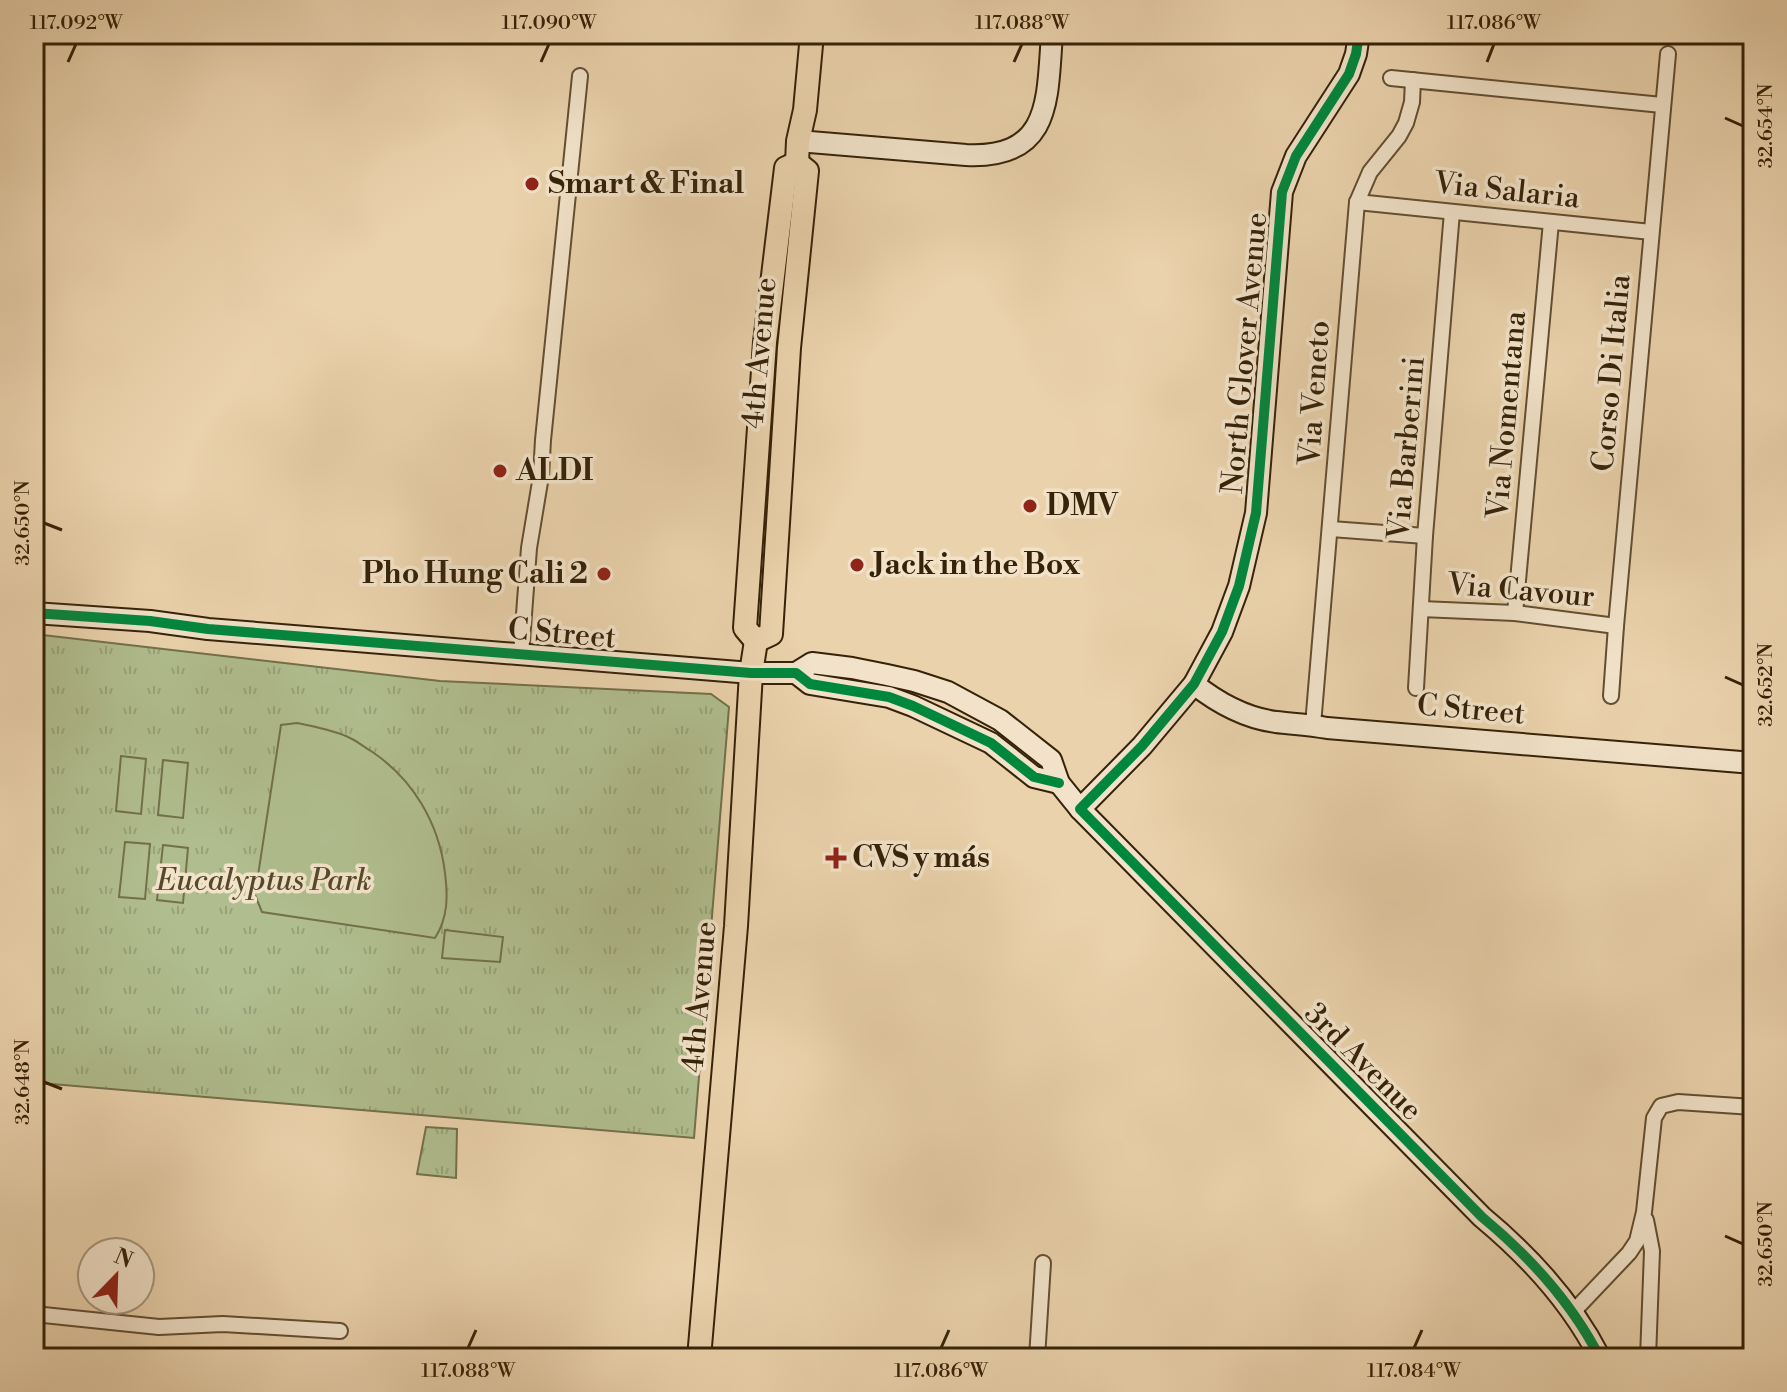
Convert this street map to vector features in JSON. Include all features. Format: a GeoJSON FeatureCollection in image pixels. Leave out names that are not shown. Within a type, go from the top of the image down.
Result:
{"type":"FeatureCollection","features":[{"type":"Feature","properties":{"kind":"main road","name":"4th Avenue"},"geometry":{"type":"LineString","coordinates":[[699,1358],[736,926],[751,673],[756,641],[771,634],[789,348],[807,171],[797,152],[805,110],[812,34]]}},
{"type":"Feature","properties":{"kind":"main road"},"geometry":{"type":"LineString","coordinates":[[797,152],[986,156],[1006,152],[1031,136],[1045,110],[1052,34]]}},
{"type":"Feature","properties":{"kind":"main road","name":"North Glover Avenue"},"geometry":{"type":"LineString","coordinates":[[1080,809],[1142,746],[1194,684],[1222,632],[1239,586],[1256,513],[1282,192],[1296,156],[1349,74],[1359,34]]}},
{"type":"Feature","properties":{"kind":"main road","name":"C Street"},"geometry":{"type":"LineString","coordinates":[[34,613],[751,673],[796,673],[812,663],[852,668],[914,681],[948,692],[1000,720],[1051,760],[1059,783],[1080,809]]}},
{"type":"Feature","properties":{"kind":"main road","name":"C Street"},"geometry":{"type":"LineString","coordinates":[[1194,684],[1218,702],[1275,722],[1753,763]]}},
{"type":"Feature","properties":{"kind":"main road","name":"3rd Avenue"},"geometry":{"type":"LineString","coordinates":[[1080,809],[1472,1207],[1514,1244],[1573,1312],[1600,1358]]}},
{"type":"Feature","properties":{"kind":"street","name":"Corso Di Italia"},"geometry":{"type":"LineString","coordinates":[[1611,696],[1668,54]]}},
{"type":"Feature","properties":{"kind":"street"},"geometry":{"type":"LineString","coordinates":[[521,654],[529,548],[541,476],[580,76]]}},
{"type":"Feature","properties":{"kind":"street"},"geometry":{"type":"LineString","coordinates":[[1391,78],[1662,105]]}},
{"type":"Feature","properties":{"kind":"street","name":"Via Veneto"},"geometry":{"type":"LineString","coordinates":[[1313,725],[1357,202],[1370,172],[1406,123],[1412,102],[1413,80]]}},
{"type":"Feature","properties":{"kind":"street","name":"Via Salaria"},"geometry":{"type":"LineString","coordinates":[[1357,202],[1651,232]]}},
{"type":"Feature","properties":{"kind":"street","name":"Via Barberini"},"geometry":{"type":"LineString","coordinates":[[1416,688],[1425,536],[1452,212]]}},
{"type":"Feature","properties":{"kind":"street","name":"Via Nomentana"},"geometry":{"type":"LineString","coordinates":[[1515,613],[1551,222]]}},
{"type":"Feature","properties":{"kind":"street"},"geometry":{"type":"LineString","coordinates":[[1331,529],[1425,536]]}},
{"type":"Feature","properties":{"kind":"street","name":"Via Cavour"},"geometry":{"type":"LineString","coordinates":[[1421,609],[1515,613],[1616,626]]}},
{"type":"Feature","properties":{"kind":"street"},"geometry":{"type":"LineString","coordinates":[[1573,1312],[1637,1241],[1644,1212],[1654,1118],[1661,1106],[1678,1102],[1753,1107]]}},
{"type":"Feature","properties":{"kind":"street"},"geometry":{"type":"LineString","coordinates":[[1644,1212],[1652,1251],[1648,1358]]}},
{"type":"Feature","properties":{"kind":"street"},"geometry":{"type":"LineString","coordinates":[[1037,1358],[1043,1263]]}},
{"type":"Feature","properties":{"kind":"street"},"geometry":{"type":"LineString","coordinates":[[34,1314],[159,1327],[223,1324],[340,1331]]}},
{"type":"Feature","properties":{"kind":"green space","name":"Eucalyptus Park"},"geometry":{"type":"Polygon","coordinates":[[[34,634],[440,681],[711,694],[729,707],[694,1138],[40,1083],[34,1142],[34,634]]]}},
{"type":"Feature","properties":{"kind":"green space"},"geometry":{"type":"Polygon","coordinates":[[[297,723],[338,733],[358,742],[386,762],[422,804],[437,837],[446,882],[445,915],[435,938],[262,912],[255,895],[281,725],[297,723]]]}},
{"type":"Feature","properties":{"kind":"green space"},"geometry":{"type":"Polygon","coordinates":[[[121,756],[146,759],[141,814],[116,811],[121,756]]]}},
{"type":"Feature","properties":{"kind":"green space"},"geometry":{"type":"Polygon","coordinates":[[[163,760],[188,763],[183,818],[158,815],[163,760]]]}},
{"type":"Feature","properties":{"kind":"green space"},"geometry":{"type":"Polygon","coordinates":[[[125,842],[150,844],[145,899],[119,897],[125,842]]]}},
{"type":"Feature","properties":{"kind":"green space"},"geometry":{"type":"Polygon","coordinates":[[[163,845],[188,848],[183,903],[157,900],[163,845]]]}},
{"type":"Feature","properties":{"kind":"green space"},"geometry":{"type":"Polygon","coordinates":[[[445,930],[503,937],[500,962],[442,958],[445,930]]]}},
{"type":"Feature","properties":{"kind":"green space"},"geometry":{"type":"Polygon","coordinates":[[[426,1127],[457,1129],[456,1178],[417,1174],[426,1127]]]}},
{"type":"Feature","properties":{"kind":"cycle path"},"geometry":{"type":"LineString","coordinates":[[1359,34],[1349,74],[1296,156],[1282,192],[1256,513],[1239,586],[1222,632],[1194,684],[1142,746],[1080,809],[1482,1217],[1533,1264],[1576,1318],[1600,1358]]}},
{"type":"Feature","properties":{"kind":"cycle path"},"geometry":{"type":"LineString","coordinates":[[34,613],[751,673],[796,673],[810,684],[889,697],[913,706],[991,743],[1034,777],[1059,783]]}},
{"type":"Feature","properties":{"kind":"place","name":"Smart & Final"},"geometry":{"type":"Point","coordinates":[532,184]}},
{"type":"Feature","properties":{"kind":"place","name":"ALDI"},"geometry":{"type":"Point","coordinates":[500,471]}},
{"type":"Feature","properties":{"kind":"place","name":"DMV"},"geometry":{"type":"Point","coordinates":[1030,506]}},
{"type":"Feature","properties":{"kind":"place","name":"Jack in the Box"},"geometry":{"type":"Point","coordinates":[857,565]}},
{"type":"Feature","properties":{"kind":"place","name":"Pho Hung Cali 2"},"geometry":{"type":"Point","coordinates":[604,574]}},
{"type":"Feature","properties":{"kind":"place","name":"CVS y más"},"geometry":{"type":"Point","coordinates":[836,858]}}]}
